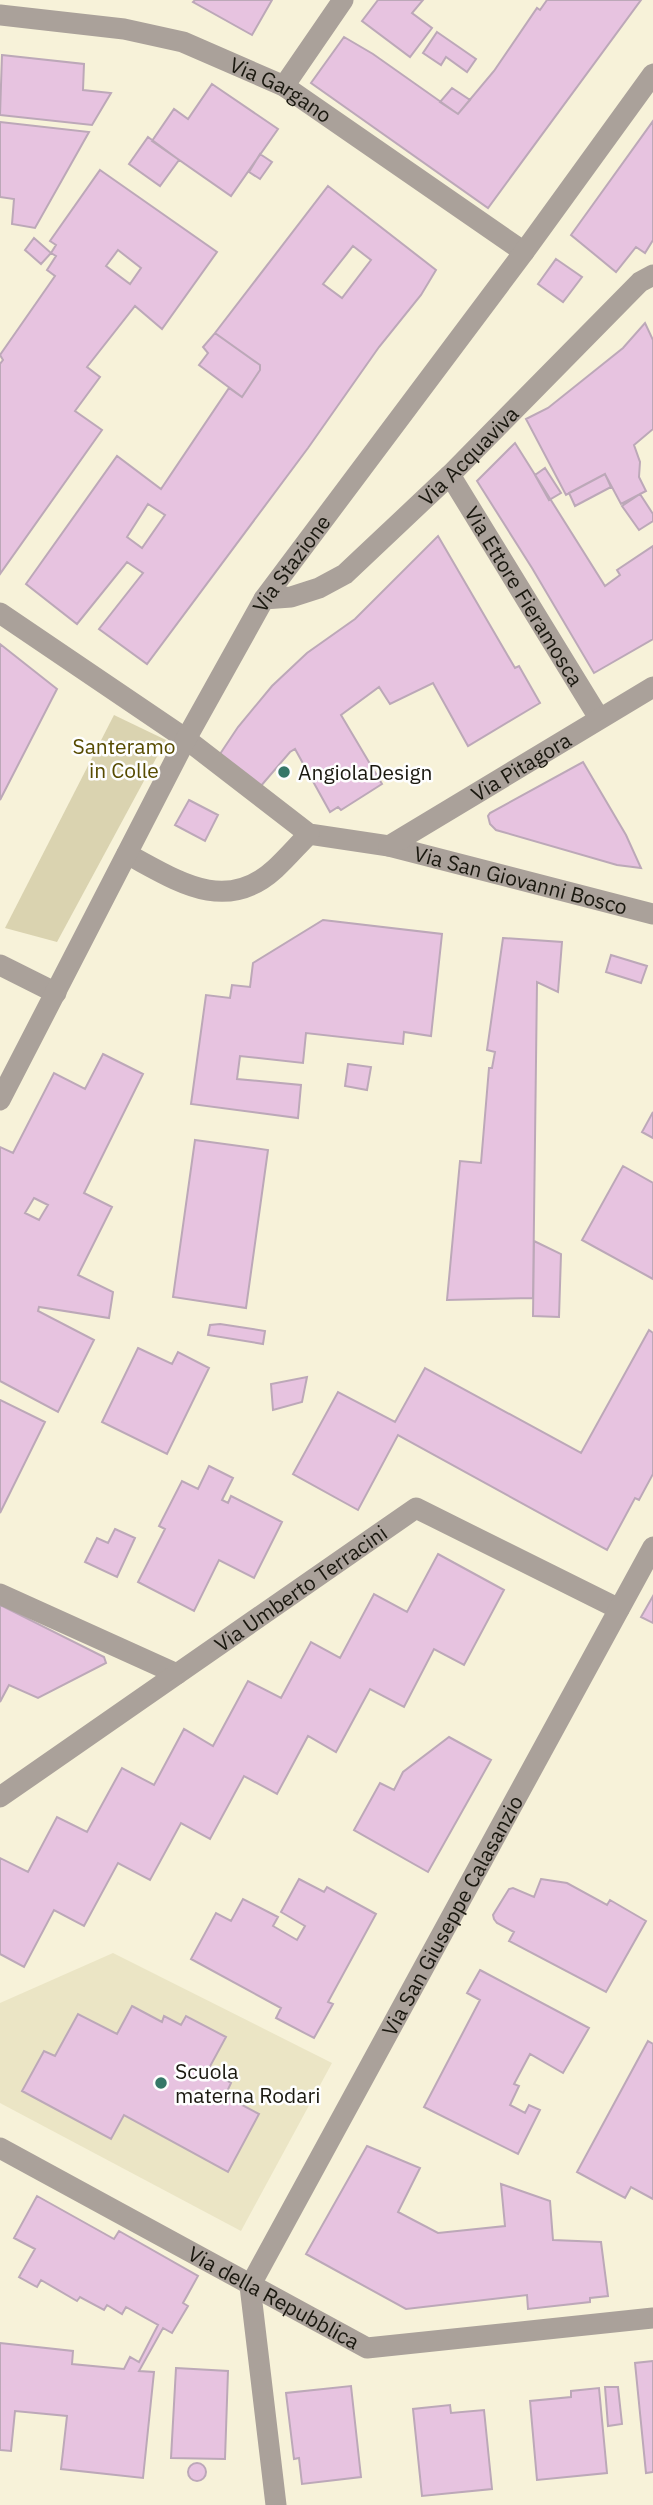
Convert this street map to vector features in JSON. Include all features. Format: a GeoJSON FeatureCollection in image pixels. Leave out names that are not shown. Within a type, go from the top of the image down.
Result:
{"type":"FeatureCollection","features":[{"type":"Feature","properties":{"kind":"street"},"geometry":{"type":"LineString","coordinates":[[284,86],[343,0]]}},
{"type":"Feature","properties":{"kind":"street","name":"Via Gargano"},"geometry":{"type":"LineString","coordinates":[[0,15],[124,29],[183,42],[284,86],[524,252]]}},
{"type":"Feature","properties":{"kind":"street","name":"Via Stazione"},"geometry":{"type":"LineString","coordinates":[[0,1100],[186,738],[264,599],[524,252],[653,74]]}},
{"type":"Feature","properties":{"kind":"street","name":"Via Acquaviva"},"geometry":{"type":"LineString","coordinates":[[264,599],[291,597],[345,574],[450,475],[640,282],[653,275]]}},
{"type":"Feature","properties":{"kind":"street","name":"Via Ettore Fieramosca"},"geometry":{"type":"LineString","coordinates":[[450,475],[599,718]]}},
{"type":"Feature","properties":{"kind":"street"},"geometry":{"type":"LineString","coordinates":[[0,613],[186,738],[309,834],[274,870],[239,890],[199,890],[127,854]]}},
{"type":"Feature","properties":{"kind":"street","name":"Via Pitagora"},"geometry":{"type":"LineString","coordinates":[[389,846],[653,687]]}},
{"type":"Feature","properties":{"kind":"street","name":"Via San Giovanni Bosco"},"geometry":{"type":"LineString","coordinates":[[309,834],[389,846],[653,914]]}},
{"type":"Feature","properties":{"kind":"street"},"geometry":{"type":"LineString","coordinates":[[0,965],[56,993]]}},
{"type":"Feature","properties":{"kind":"street","name":"Via Umberto Terracini"},"geometry":{"type":"LineString","coordinates":[[0,1797],[416,1508],[619,1609]]}},
{"type":"Feature","properties":{"kind":"street","name":"Via San Giuseppe Calasanzio"},"geometry":{"type":"LineString","coordinates":[[250,2286],[653,1547]]}},
{"type":"Feature","properties":{"kind":"street"},"geometry":{"type":"LineString","coordinates":[[0,1594],[177,1675]]}},
{"type":"Feature","properties":{"kind":"street","name":"Via della Repubblica"},"geometry":{"type":"LineString","coordinates":[[0,2148],[367,2348],[653,2318]]}},
{"type":"Feature","properties":{"kind":"street"},"geometry":{"type":"LineString","coordinates":[[250,2286],[276,2505]]}},
{"type":"Feature","properties":{"kind":"shaded area","name":"Scuola materna Rodari"},"geometry":{"type":"Polygon","coordinates":[[[113,1953],[332,2063],[241,2231],[0,2103],[0,2003],[113,1953]]]}},
{"type":"Feature","properties":{"kind":"green space","name":"Santeramo in Colle"},"geometry":{"type":"Polygon","coordinates":[[[114,715],[166,740],[57,942],[5,928],[114,715]]]}},
{"type":"Feature","properties":{"kind":"building"},"geometry":{"type":"Polygon","coordinates":[[[272,0],[252,35],[193,2],[272,0]]]}},
{"type":"Feature","properties":{"kind":"building"},"geometry":{"type":"Polygon","coordinates":[[[378,0],[423,0],[412,13],[432,28],[410,57],[362,21],[378,0]]]}},
{"type":"Feature","properties":{"kind":"building"},"geometry":{"type":"Polygon","coordinates":[[[547,0],[641,0],[488,208],[311,83],[344,37],[373,54],[458,114],[494,71],[537,8],[540,10],[547,0]]]}},
{"type":"Feature","properties":{"kind":"building"},"geometry":{"type":"Polygon","coordinates":[[[437,32],[476,59],[467,72],[446,57],[441,65],[423,53],[437,32]]]}},
{"type":"Feature","properties":{"kind":"building"},"geometry":{"type":"Polygon","coordinates":[[[2,55],[84,64],[83,90],[111,93],[92,125],[0,115],[2,55]]]}},
{"type":"Feature","properties":{"kind":"building"},"geometry":{"type":"Polygon","coordinates":[[[212,84],[278,129],[231,196],[152,141],[174,109],[188,119],[212,84]]]}},
{"type":"Feature","properties":{"kind":"building"},"geometry":{"type":"Polygon","coordinates":[[[452,88],[470,100],[458,114],[440,102],[452,88]]]}},
{"type":"Feature","properties":{"kind":"building"},"geometry":{"type":"Polygon","coordinates":[[[653,121],[653,240],[645,253],[636,247],[616,272],[571,235],[653,121]]]}},
{"type":"Feature","properties":{"kind":"building"},"geometry":{"type":"Polygon","coordinates":[[[0,122],[89,132],[35,228],[12,224],[14,199],[0,197],[0,122]]]}},
{"type":"Feature","properties":{"kind":"building"},"geometry":{"type":"Polygon","coordinates":[[[148,137],[179,160],[160,186],[129,164],[148,137]]]}},
{"type":"Feature","properties":{"kind":"building"},"geometry":{"type":"Polygon","coordinates":[[[260,154],[272,162],[260,179],[249,172],[260,154]]]}},
{"type":"Feature","properties":{"kind":"building"},"geometry":{"type":"Polygon","coordinates":[[[100,170],[217,252],[162,329],[135,306],[87,367],[100,377],[75,411],[102,430],[0,574],[0,364],[3,360],[0,355],[55,276],[47,270],[56,256],[51,253],[56,245],[50,241],[100,170]],[[118,250],[106,266],[130,284],[141,268],[118,250]]]}},
{"type":"Feature","properties":{"kind":"building"},"geometry":{"type":"Polygon","coordinates":[[[328,186],[436,270],[421,295],[379,347],[308,448],[147,664],[99,629],[143,573],[127,562],[77,624],[26,584],[117,456],[161,489],[229,388],[242,397],[260,370],[260,365],[215,333],[328,186]],[[353,246],[323,284],[342,298],[371,260],[353,246]],[[148,504],[127,537],[142,548],[165,515],[148,504]]]}},
{"type":"Feature","properties":{"kind":"building"},"geometry":{"type":"Polygon","coordinates":[[[34,238],[51,253],[41,264],[25,250],[34,238]]]}},
{"type":"Feature","properties":{"kind":"building"},"geometry":{"type":"Polygon","coordinates":[[[556,259],[582,277],[563,302],[538,284],[556,259]]]}},
{"type":"Feature","properties":{"kind":"building"},"geometry":{"type":"Polygon","coordinates":[[[645,323],[653,340],[653,429],[634,445],[640,462],[639,477],[646,491],[621,504],[605,474],[566,495],[526,419],[548,408],[623,348],[645,323]]]}},
{"type":"Feature","properties":{"kind":"building"},"geometry":{"type":"Polygon","coordinates":[[[215,333],[260,365],[260,370],[242,397],[199,365],[208,353],[203,347],[215,333]]]}},
{"type":"Feature","properties":{"kind":"building"},"geometry":{"type":"Polygon","coordinates":[[[515,443],[605,586],[620,575],[617,570],[653,546],[653,639],[594,673],[477,481],[515,443]]]}},
{"type":"Feature","properties":{"kind":"building"},"geometry":{"type":"Polygon","coordinates":[[[545,468],[561,493],[549,500],[535,475],[545,468]]]}},
{"type":"Feature","properties":{"kind":"building"},"geometry":{"type":"Polygon","coordinates":[[[605,474],[611,487],[575,506],[569,493],[605,474]]]}},
{"type":"Feature","properties":{"kind":"building"},"geometry":{"type":"Polygon","coordinates":[[[640,494],[653,514],[653,521],[639,530],[622,506],[640,494]]]}},
{"type":"Feature","properties":{"kind":"building"},"geometry":{"type":"Polygon","coordinates":[[[438,536],[515,668],[519,666],[540,703],[468,746],[433,683],[390,704],[379,687],[341,715],[382,784],[341,810],[338,807],[330,812],[295,749],[260,787],[220,754],[238,727],[272,686],[307,653],[355,619],[438,536]]]}},
{"type":"Feature","properties":{"kind":"building"},"geometry":{"type":"Polygon","coordinates":[[[0,644],[57,689],[0,800],[0,644]]]}},
{"type":"Feature","properties":{"kind":"building"},"geometry":{"type":"Polygon","coordinates":[[[583,762],[626,835],[641,868],[617,865],[496,830],[490,824],[490,813],[583,762]]]}},
{"type":"Feature","properties":{"kind":"building"},"geometry":{"type":"Polygon","coordinates":[[[189,800],[218,815],[205,841],[175,825],[189,800]]]}},
{"type":"Feature","properties":{"kind":"building"},"geometry":{"type":"Polygon","coordinates":[[[323,920],[442,934],[431,1036],[404,1032],[403,1044],[306,1033],[303,1063],[240,1056],[237,1079],[301,1085],[298,1118],[191,1104],[206,995],[230,998],[232,985],[250,987],[253,963],[323,920]]]}},
{"type":"Feature","properties":{"kind":"building"},"geometry":{"type":"Polygon","coordinates":[[[503,938],[562,942],[558,992],[537,982],[533,1298],[447,1300],[460,1161],[481,1163],[489,1068],[492,1068],[495,1052],[487,1050],[503,938]]]}},
{"type":"Feature","properties":{"kind":"building"},"geometry":{"type":"Polygon","coordinates":[[[611,955],[647,966],[641,983],[606,972],[611,955]]]}},
{"type":"Feature","properties":{"kind":"building"},"geometry":{"type":"Polygon","coordinates":[[[103,1054],[143,1074],[84,1193],[112,1207],[78,1275],[113,1292],[109,1318],[39,1307],[38,1311],[94,1340],[58,1412],[0,1381],[0,1147],[13,1153],[54,1073],[85,1089],[103,1054]],[[34,1198],[25,1213],[39,1220],[48,1205],[34,1198]]]}},
{"type":"Feature","properties":{"kind":"building"},"geometry":{"type":"Polygon","coordinates":[[[348,1064],[371,1067],[367,1090],[345,1086],[348,1064]]]}},
{"type":"Feature","properties":{"kind":"building"},"geometry":{"type":"Polygon","coordinates":[[[653,1112],[653,1138],[642,1132],[653,1112]]]}},
{"type":"Feature","properties":{"kind":"building"},"geometry":{"type":"Polygon","coordinates":[[[195,1140],[268,1150],[246,1308],[173,1297],[195,1140]]]}},
{"type":"Feature","properties":{"kind":"building"},"geometry":{"type":"Polygon","coordinates":[[[623,1166],[653,1183],[653,1279],[582,1240],[623,1166]]]}},
{"type":"Feature","properties":{"kind":"building"},"geometry":{"type":"Polygon","coordinates":[[[534,1241],[561,1254],[559,1317],[533,1316],[534,1241]]]}},
{"type":"Feature","properties":{"kind":"building"},"geometry":{"type":"Polygon","coordinates":[[[210,1325],[265,1331],[263,1344],[208,1335],[210,1325]]]}},
{"type":"Feature","properties":{"kind":"building"},"geometry":{"type":"Polygon","coordinates":[[[649,1330],[653,1333],[653,1474],[639,1500],[635,1498],[607,1550],[398,1435],[358,1510],[293,1474],[338,1392],[395,1422],[425,1368],[581,1453],[649,1330]]]}},
{"type":"Feature","properties":{"kind":"building"},"geometry":{"type":"Polygon","coordinates":[[[138,1348],[172,1364],[178,1352],[209,1368],[167,1454],[102,1422],[138,1348]]]}},
{"type":"Feature","properties":{"kind":"building"},"geometry":{"type":"Polygon","coordinates":[[[307,1377],[302,1402],[273,1410],[271,1384],[307,1377]]]}},
{"type":"Feature","properties":{"kind":"building"},"geometry":{"type":"Polygon","coordinates":[[[0,1400],[45,1422],[0,1513],[0,1400]]]}},
{"type":"Feature","properties":{"kind":"building"},"geometry":{"type":"Polygon","coordinates":[[[209,1466],[233,1478],[222,1500],[228,1503],[231,1496],[282,1522],[254,1578],[219,1560],[194,1611],[138,1582],[165,1529],[159,1526],[182,1481],[198,1489],[209,1466]]]}},
{"type":"Feature","properties":{"kind":"building"},"geometry":{"type":"Polygon","coordinates":[[[115,1529],[135,1538],[117,1577],[85,1562],[97,1538],[108,1543],[115,1529]]]}},
{"type":"Feature","properties":{"kind":"building"},"geometry":{"type":"Polygon","coordinates":[[[438,1554],[504,1590],[464,1665],[434,1649],[404,1707],[370,1689],[336,1752],[308,1736],[277,1794],[244,1776],[210,1839],[181,1823],[150,1880],[118,1863],[84,1926],[54,1910],[24,1967],[0,1954],[0,1858],[28,1872],[57,1817],[87,1832],[122,1768],[154,1785],[184,1729],[213,1746],[248,1681],[281,1698],[311,1642],[340,1658],[374,1594],[407,1612],[438,1554]]]}},
{"type":"Feature","properties":{"kind":"building"},"geometry":{"type":"Polygon","coordinates":[[[653,1596],[653,1623],[641,1617],[653,1596]]]}},
{"type":"Feature","properties":{"kind":"building"},"geometry":{"type":"Polygon","coordinates":[[[0,1605],[104,1657],[106,1663],[38,1698],[9,1685],[0,1702],[0,1605]]]}},
{"type":"Feature","properties":{"kind":"building"},"geometry":{"type":"Polygon","coordinates":[[[449,1737],[491,1760],[428,1872],[354,1830],[380,1783],[394,1790],[403,1772],[449,1737]]]}},
{"type":"Feature","properties":{"kind":"building"},"geometry":{"type":"Polygon","coordinates":[[[299,1879],[324,1892],[327,1887],[376,1914],[328,2002],[333,2004],[314,2038],[276,2018],[281,2008],[191,1959],[216,1913],[231,1921],[243,1899],[278,1917],[273,1926],[297,1940],[305,1926],[281,1912],[299,1879]]]}},
{"type":"Feature","properties":{"kind":"building"},"geometry":{"type":"Polygon","coordinates":[[[541,1879],[567,1883],[607,1905],[610,1900],[646,1921],[606,1992],[509,1941],[514,1932],[494,1919],[493,1915],[509,1889],[513,1888],[534,1897],[541,1879]]]}},
{"type":"Feature","properties":{"kind":"building"},"geometry":{"type":"Polygon","coordinates":[[[480,1970],[589,2028],[563,2073],[530,2054],[514,2084],[519,2086],[510,2105],[525,2113],[529,2105],[540,2110],[518,2154],[424,2107],[480,2000],[467,1993],[480,1970]]]}},
{"type":"Feature","properties":{"kind":"building"},"geometry":{"type":"Polygon","coordinates":[[[132,2006],[162,2022],[164,2016],[181,2025],[186,2016],[226,2037],[208,2070],[231,2083],[225,2096],[259,2114],[228,2172],[124,2115],[111,2139],[22,2091],[44,2051],[55,2056],[78,2014],[117,2034],[132,2006]]]}},
{"type":"Feature","properties":{"kind":"building"},"geometry":{"type":"Polygon","coordinates":[[[648,2041],[653,2044],[653,2199],[631,2187],[625,2198],[577,2172],[648,2041]]]}},
{"type":"Feature","properties":{"kind":"building"},"geometry":{"type":"Polygon","coordinates":[[[367,2146],[420,2168],[398,2212],[438,2233],[505,2226],[501,2184],[550,2201],[553,2240],[601,2242],[608,2296],[590,2298],[590,2302],[528,2309],[527,2295],[406,2309],[306,2254],[367,2146]]]}},
{"type":"Feature","properties":{"kind":"building"},"geometry":{"type":"Polygon","coordinates":[[[37,2196],[114,2239],[119,2231],[198,2276],[183,2303],[188,2306],[172,2333],[163,2328],[139,2371],[154,2372],[143,2478],[61,2469],[67,2416],[15,2411],[11,2451],[0,2450],[0,2343],[73,2351],[72,2364],[124,2369],[130,2357],[139,2362],[158,2325],[126,2307],[122,2314],[107,2305],[104,2310],[80,2297],[77,2301],[41,2280],[37,2287],[19,2277],[35,2249],[14,2238],[37,2196]]]}},
{"type":"Feature","properties":{"kind":"building"},"geometry":{"type":"Polygon","coordinates":[[[653,2361],[653,2472],[646,2473],[635,2363],[653,2361]]]}},
{"type":"Feature","properties":{"kind":"building"},"geometry":{"type":"Polygon","coordinates":[[[176,2368],[228,2371],[225,2459],[171,2458],[176,2368]]]}},
{"type":"Feature","properties":{"kind":"building"},"geometry":{"type":"Polygon","coordinates":[[[351,2386],[361,2477],[302,2484],[299,2458],[294,2459],[286,2393],[351,2386]]]}},
{"type":"Feature","properties":{"kind":"building"},"geometry":{"type":"Polygon","coordinates":[[[605,2387],[618,2387],[622,2424],[608,2426],[605,2387]]]}},
{"type":"Feature","properties":{"kind":"building"},"geometry":{"type":"Polygon","coordinates":[[[599,2388],[607,2473],[537,2480],[530,2401],[571,2397],[571,2391],[599,2388]]]}},
{"type":"Feature","properties":{"kind":"building"},"geometry":{"type":"Polygon","coordinates":[[[450,2405],[451,2413],[484,2410],[492,2489],[422,2496],[413,2409],[450,2405]]]}},
{"type":"Feature","properties":{"kind":"building"},"geometry":{"type":"Polygon","coordinates":[[[193,2463],[201,2463],[206,2472],[204,2479],[193,2481],[188,2476],[188,2468],[193,2463]]]}},
{"type":"Feature","properties":{"kind":"place","name":"AngiolaDesign"},"geometry":{"type":"Point","coordinates":[284,772]}},
{"type":"Feature","properties":{"kind":"place","name":"Scuola materna Rodari"},"geometry":{"type":"Point","coordinates":[161,2083]}}]}
